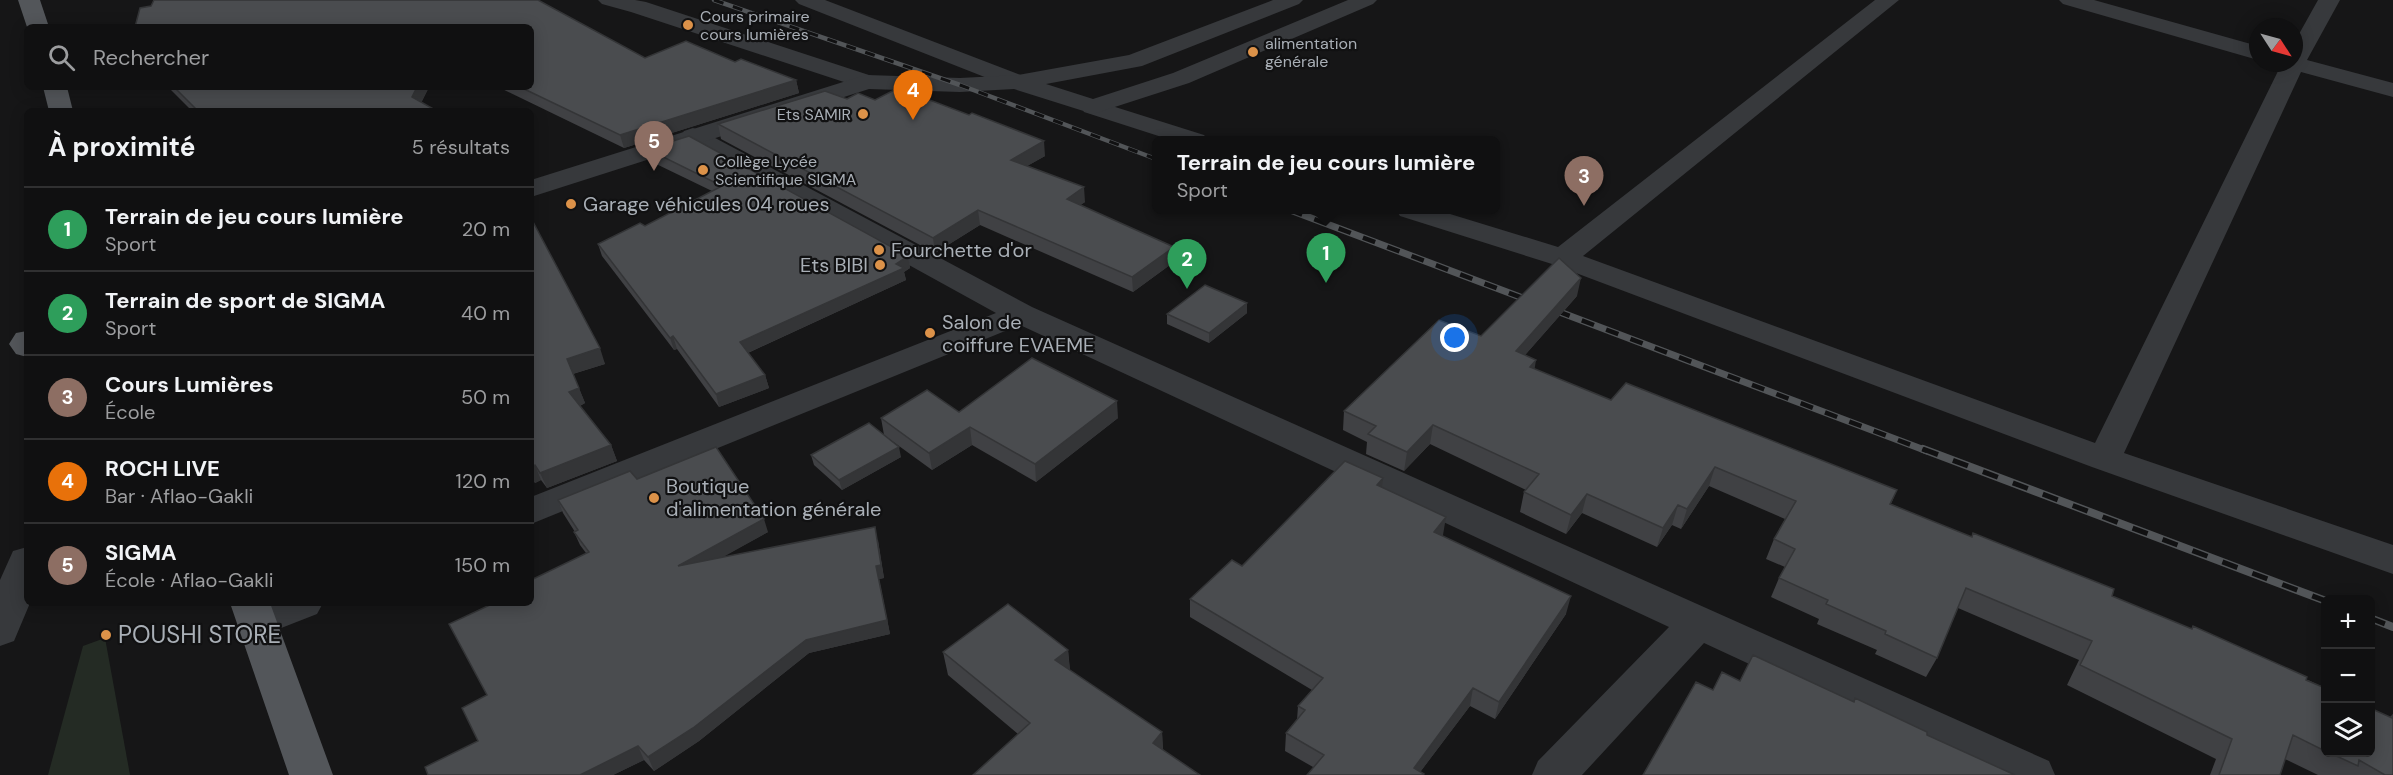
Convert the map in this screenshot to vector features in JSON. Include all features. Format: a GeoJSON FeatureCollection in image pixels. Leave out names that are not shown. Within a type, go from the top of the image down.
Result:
{"type":"FeatureCollection","features":[{"type":"Feature","properties":{"kind":"main road"},"geometry":{"type":"LineString","coordinates":[[29,0],[37,24]]}},
{"type":"Feature","properties":{"kind":"main road"},"geometry":{"type":"LineString","coordinates":[[56,90],[60,108]]}},
{"type":"Feature","properties":{"kind":"main road"},"geometry":{"type":"LineString","coordinates":[[254,612],[311,775]]}},
{"type":"Feature","properties":{"kind":"street"},"geometry":{"type":"LineString","coordinates":[[609,0],[648,3],[867,82],[960,85],[1018,82],[1134,61],[1292,0]]}},
{"type":"Feature","properties":{"kind":"street"},"geometry":{"type":"LineString","coordinates":[[806,0],[1018,82],[1180,136]]}},
{"type":"Feature","properties":{"kind":"street"},"geometry":{"type":"LineString","coordinates":[[1093,108],[1181,78],[1366,0]]}},
{"type":"Feature","properties":{"kind":"street"},"geometry":{"type":"LineString","coordinates":[[1562,258],[1888,0]]}},
{"type":"Feature","properties":{"kind":"street"},"geometry":{"type":"LineString","coordinates":[[2070,0],[2249,50]]}},
{"type":"Feature","properties":{"kind":"street"},"geometry":{"type":"LineString","coordinates":[[2303,47],[2329,0]]}},
{"type":"Feature","properties":{"kind":"street"},"geometry":{"type":"LineString","coordinates":[[2303,65],[2393,90]]}},
{"type":"Feature","properties":{"kind":"street"},"geometry":{"type":"LineString","coordinates":[[2104,459],[2290,72]]}},
{"type":"Feature","properties":{"kind":"street"},"geometry":{"type":"LineString","coordinates":[[534,188],[867,82]]}},
{"type":"Feature","properties":{"kind":"street"},"geometry":{"type":"LineString","coordinates":[[693,136],[1021,314],[2032,775]]}},
{"type":"Feature","properties":{"kind":"street"},"geometry":{"type":"LineString","coordinates":[[1423,214],[1562,258],[2104,459],[2393,560]]}},
{"type":"Feature","properties":{"kind":"street"},"geometry":{"type":"LineString","coordinates":[[534,510],[1021,314]]}},
{"type":"Feature","properties":{"kind":"street"},"geometry":{"type":"LineString","coordinates":[[0,630],[24,569]]}},
{"type":"Feature","properties":{"kind":"street"},"geometry":{"type":"LineString","coordinates":[[254,612],[287,606]]}},
{"type":"Feature","properties":{"kind":"street"},"geometry":{"type":"LineString","coordinates":[[1554,775],[1698,622]]}},
{"type":"Feature","properties":{"kind":"shaded area"},"geometry":{"type":"Polygon","coordinates":[[[105,638],[130,775],[48,775],[83,646],[105,638]]]}},
{"type":"Feature","properties":{"kind":"building"},"geometry":{"type":"Polygon","coordinates":[[[154,0],[538,0],[645,58],[686,41],[735,62],[741,59],[796,80],[620,135],[526,90],[534,90],[534,24],[136,24],[140,8],[151,6],[154,0]]]}},
{"type":"Feature","properties":{"kind":"building"},"geometry":{"type":"Polygon","coordinates":[[[898,88],[1044,141],[1011,160],[1084,187],[1067,199],[1174,247],[1132,277],[978,210],[933,238],[718,124],[825,91],[847,99],[858,93],[875,100],[898,88]]]}},
{"type":"Feature","properties":{"kind":"building"},"geometry":{"type":"Polygon","coordinates":[[[177,90],[416,90],[412,97],[432,108],[195,108],[177,90]]]}},
{"type":"Feature","properties":{"kind":"building"},"geometry":{"type":"Polygon","coordinates":[[[689,136],[908,256],[896,264],[904,268],[740,342],[765,375],[716,394],[673,336],[670,338],[598,244],[640,223],[645,226],[722,186],[647,149],[689,136]]]}},
{"type":"Feature","properties":{"kind":"building"},"geometry":{"type":"Polygon","coordinates":[[[534,224],[600,348],[567,359],[579,388],[569,392],[611,445],[540,473],[535,465],[534,224]]]}},
{"type":"Feature","properties":{"kind":"building"},"geometry":{"type":"Polygon","coordinates":[[[1559,258],[1581,278],[1516,351],[1536,360],[1530,367],[1611,400],[1626,383],[1897,490],[1890,504],[1972,537],[1973,533],[2114,589],[2112,596],[2192,629],[2193,626],[2307,677],[2306,680],[2321,686],[2321,749],[2293,735],[2280,775],[2219,775],[2232,739],[2080,665],[2092,641],[1966,588],[1937,658],[1885,634],[1886,631],[1826,604],[1828,600],[1779,578],[1795,549],[1774,539],[1796,501],[1715,467],[1687,509],[1678,505],[1663,528],[1587,494],[1571,515],[1524,492],[1539,474],[1433,425],[1407,452],[1368,434],[1376,426],[1344,411],[1439,320],[1481,336],[1559,258]]]}},
{"type":"Feature","properties":{"kind":"building"},"geometry":{"type":"Polygon","coordinates":[[[1205,285],[1247,303],[1209,333],[1167,314],[1205,285]]]}},
{"type":"Feature","properties":{"kind":"building"},"geometry":{"type":"Polygon","coordinates":[[[1032,358],[1117,401],[1035,464],[970,427],[929,453],[881,418],[927,390],[959,412],[1032,358]]]}},
{"type":"Feature","properties":{"kind":"building"},"geometry":{"type":"Polygon","coordinates":[[[869,423],[899,447],[839,480],[811,455],[869,423]]]}},
{"type":"Feature","properties":{"kind":"building"},"geometry":{"type":"Polygon","coordinates":[[[716,447],[764,519],[678,566],[875,527],[881,565],[876,566],[887,620],[806,640],[693,728],[648,757],[638,746],[580,775],[428,775],[425,767],[478,741],[462,708],[487,695],[449,624],[488,606],[534,606],[534,579],[589,552],[574,532],[578,530],[558,500],[630,471],[637,479],[716,447]]]}},
{"type":"Feature","properties":{"kind":"building"},"geometry":{"type":"Polygon","coordinates":[[[1345,461],[1383,478],[1377,485],[1446,517],[1434,532],[1571,596],[1499,702],[1473,688],[1414,768],[1423,775],[1307,775],[1324,755],[1286,733],[1305,710],[1298,706],[1323,678],[1190,599],[1232,560],[1242,566],[1345,461]]]}},
{"type":"Feature","properties":{"kind":"building"},"geometry":{"type":"Polygon","coordinates":[[[1008,604],[1068,650],[1055,660],[1162,732],[1153,743],[1200,775],[973,775],[1030,723],[943,652],[1008,604]]]}},
{"type":"Feature","properties":{"kind":"building"},"geometry":{"type":"Polygon","coordinates":[[[1753,655],[1854,702],[1855,698],[1927,732],[1927,735],[2015,775],[1643,775],[1696,682],[1713,690],[1722,672],[1740,681],[1753,655]]]}},
{"type":"Feature","properties":{"kind":"building"},"geometry":{"type":"Polygon","coordinates":[[[2375,710],[2392,718],[2393,715],[2393,775],[2385,775],[2359,760],[2358,766],[2339,757],[2375,757],[2375,710]]]}},
{"type":"Feature","properties":{"kind":"railway"},"geometry":{"type":"LineString","coordinates":[[714,0],[960,85],[1152,157]]}},
{"type":"Feature","properties":{"kind":"railway"},"geometry":{"type":"LineString","coordinates":[[1301,214],[1927,451]]}},
{"type":"Feature","properties":{"kind":"railway"},"geometry":{"type":"LineString","coordinates":[[1923,449],[2321,599]]}},
{"type":"Feature","properties":{"kind":"railway"},"geometry":{"type":"LineString","coordinates":[[2375,620],[2393,627]]}},
{"type":"Feature","properties":{"kind":"place","name":"Cours primaire cours lumières"},"geometry":{"type":"Point","coordinates":[688,25]}},
{"type":"Feature","properties":{"kind":"place","name":"alimentation générale"},"geometry":{"type":"Point","coordinates":[1253,52]}},
{"type":"Feature","properties":{"kind":"place","name":"Ets SAMIR"},"geometry":{"type":"Point","coordinates":[863,114]}},
{"type":"Feature","properties":{"kind":"place","name":"ROCH LIVE"},"geometry":{"type":"Point","coordinates":[913,120]}},
{"type":"Feature","properties":{"kind":"place","name":"Collège Lycée Scientifique SIGMA"},"geometry":{"type":"Point","coordinates":[703,170]}},
{"type":"Feature","properties":{"kind":"place","name":"SIGMA"},"geometry":{"type":"Point","coordinates":[654,171]}},
{"type":"Feature","properties":{"kind":"place","name":"Garage véhicules 04 roues"},"geometry":{"type":"Point","coordinates":[571,204]}},
{"type":"Feature","properties":{"kind":"place","name":"Cours Lumières"},"geometry":{"type":"Point","coordinates":[1584,206]}},
{"type":"Feature","properties":{"kind":"place","name":"Fourchette d'or"},"geometry":{"type":"Point","coordinates":[879,250]}},
{"type":"Feature","properties":{"kind":"place","name":"Ets BIBI"},"geometry":{"type":"Point","coordinates":[880,265]}},
{"type":"Feature","properties":{"kind":"place","name":"Terrain de jeu cours lumière"},"geometry":{"type":"Point","coordinates":[1326,283]}},
{"type":"Feature","properties":{"kind":"place","name":"Terrain de sport de SIGMA"},"geometry":{"type":"Point","coordinates":[1187,289]}},
{"type":"Feature","properties":{"kind":"place","name":"Salon de coiffure EVAEME"},"geometry":{"type":"Point","coordinates":[930,333]}},
{"type":"Feature","properties":{"kind":"place","name":"Boutique d'alimentation générale"},"geometry":{"type":"Point","coordinates":[654,498]}},
{"type":"Feature","properties":{"kind":"place","name":"POUSHI STORE"},"geometry":{"type":"Point","coordinates":[106,635]}}]}
